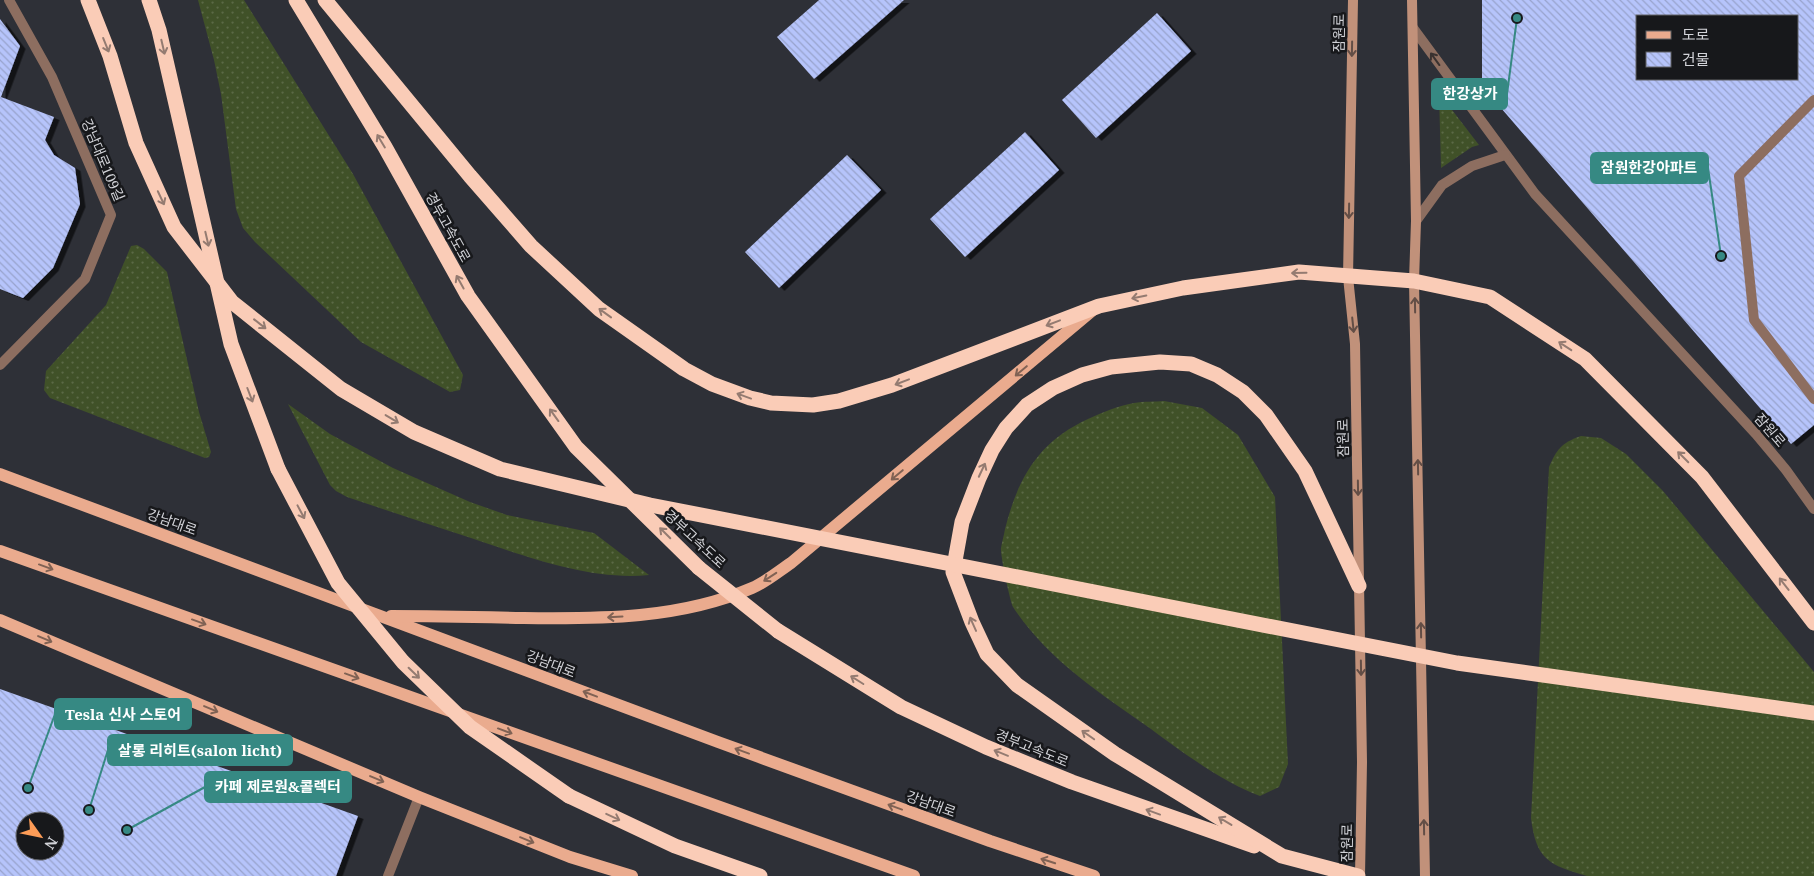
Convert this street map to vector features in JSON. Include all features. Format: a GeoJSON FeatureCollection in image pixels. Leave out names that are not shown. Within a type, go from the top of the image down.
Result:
{"type":"FeatureCollection","features":[{"type":"Feature","properties":{"kind":"highway"},"geometry":{"type":"LineString","coordinates":[[88,0],[110,56],[136,144],[174,226],[232,302],[341,389],[414,432],[500,469],[650,505],[1457,663],[1814,712]]}},
{"type":"Feature","properties":{"kind":"highway"},"geometry":{"type":"LineString","coordinates":[[148,0],[159,30],[231,344],[278,469],[338,583],[403,662],[470,727],[569,796],[675,846],[760,876]]}},
{"type":"Feature","properties":{"kind":"highway","name":"경부고속도로"},"geometry":{"type":"LineString","coordinates":[[296,0],[385,147],[468,296],[576,446],[699,568],[778,630],[901,708],[986,746],[1090,788],[1282,856]]}},
{"type":"Feature","properties":{"kind":"highway"},"geometry":{"type":"LineString","coordinates":[[324,0],[470,176],[531,246],[599,309],[684,369],[712,384],[750,398],[771,403],[813,405],[839,401],[892,385],[1099,306],[1183,288],[1299,272],[1414,281],[1490,297],[1585,359],[1702,477],[1814,623]]}},
{"type":"Feature","properties":{"kind":"highway"},"geometry":{"type":"LineString","coordinates":[[1359,586],[1305,471],[1266,415],[1243,392],[1217,375],[1191,364],[1160,362],[1111,367],[1082,375],[1054,388],[1027,405],[1006,428],[992,450],[979,478],[962,522],[952,572],[987,654],[1017,685],[1115,754],[1282,856],[1359,876]]}},
{"type":"Feature","properties":{"kind":"main road","name":"잠원로"},"geometry":{"type":"LineString","coordinates":[[1353,0],[1348,277],[1355,344],[1362,762],[1359,876]]}},
{"type":"Feature","properties":{"kind":"main road"},"geometry":{"type":"LineString","coordinates":[[1412,0],[1416,222],[1414,281],[1425,876]]}},
{"type":"Feature","properties":{"kind":"main road"},"geometry":{"type":"LineString","coordinates":[[380,616],[618,617],[678,610],[716,601],[754,587],[791,563],[1099,306]]}},
{"type":"Feature","properties":{"kind":"main road","name":"강남대로"},"geometry":{"type":"LineString","coordinates":[[0,474],[990,842],[1094,876]]}},
{"type":"Feature","properties":{"kind":"main road"},"geometry":{"type":"LineString","coordinates":[[0,551],[914,876]]}},
{"type":"Feature","properties":{"kind":"main road"},"geometry":{"type":"LineString","coordinates":[[0,620],[419,797],[570,857],[632,876]]}},
{"type":"Feature","properties":{"kind":"main road"},"geometry":{"type":"LineString","coordinates":[[570,857],[599,876]]}},
{"type":"Feature","properties":{"kind":"street","name":"강남대로109길"},"geometry":{"type":"LineString","coordinates":[[0,364],[85,279],[111,215],[52,77],[10,0]]}},
{"type":"Feature","properties":{"kind":"street","name":"잠원로"},"geometry":{"type":"LineString","coordinates":[[1413,28],[1535,194],[1756,434],[1786,470],[1814,509]]}},
{"type":"Feature","properties":{"kind":"street"},"geometry":{"type":"LineString","coordinates":[[1814,100],[1739,176],[1754,320],[1814,399]]}},
{"type":"Feature","properties":{"kind":"street"},"geometry":{"type":"LineString","coordinates":[[1416,222],[1442,185],[1472,166],[1506,155]]}},
{"type":"Feature","properties":{"kind":"street"},"geometry":{"type":"LineString","coordinates":[[388,876],[419,797]]}},
{"type":"Feature","properties":{"kind":"green space"},"geometry":{"type":"Polygon","coordinates":[[[198,0],[244,0],[353,174],[463,375],[460,390],[450,392],[361,342],[255,242],[243,228],[236,209],[221,94],[198,0]]]}},
{"type":"Feature","properties":{"kind":"green space"},"geometry":{"type":"Polygon","coordinates":[[[1439,93],[1479,145],[1472,147],[1441,168],[1439,93]]]}},
{"type":"Feature","properties":{"kind":"green space"},"geometry":{"type":"Polygon","coordinates":[[[137,245],[144,249],[167,272],[199,412],[211,452],[209,457],[205,458],[50,398],[44,390],[46,371],[106,305],[131,246],[137,245]]]}},
{"type":"Feature","properties":{"kind":"green space"},"geometry":{"type":"Polygon","coordinates":[[[1164,401],[1202,408],[1238,435],[1275,497],[1288,764],[1279,787],[1260,796],[1232,783],[1204,766],[1076,674],[1042,643],[1027,626],[1013,607],[1010,596],[1001,552],[1005,529],[1016,494],[1033,463],[1043,450],[1071,428],[1088,419],[1128,404],[1164,401]]]}},
{"type":"Feature","properties":{"kind":"green space"},"geometry":{"type":"Polygon","coordinates":[[[288,404],[330,434],[393,468],[470,502],[507,515],[594,533],[649,575],[604,574],[558,566],[347,497],[330,485],[288,404]]]}},
{"type":"Feature","properties":{"kind":"green space"},"geometry":{"type":"Polygon","coordinates":[[[1581,436],[1601,438],[1626,454],[1663,491],[1814,672],[1814,876],[1587,876],[1553,864],[1546,858],[1536,843],[1531,818],[1549,467],[1560,447],[1581,436]]]}},
{"type":"Feature","properties":{"kind":"building"},"geometry":{"type":"Polygon","coordinates":[[[819,0],[904,0],[814,79],[777,37],[819,0]]]}},
{"type":"Feature","properties":{"kind":"building"},"geometry":{"type":"Polygon","coordinates":[[[1482,0],[1814,0],[1814,425],[1791,444],[1482,86],[1482,0]]]}},
{"type":"Feature","properties":{"kind":"building"},"geometry":{"type":"Polygon","coordinates":[[[1157,13],[1191,51],[1096,138],[1062,100],[1157,13]]]}},
{"type":"Feature","properties":{"kind":"building"},"geometry":{"type":"Polygon","coordinates":[[[0,19],[20,46],[1,97],[54,117],[45,140],[54,155],[75,168],[80,204],[53,268],[23,298],[0,289],[0,19]]]}},
{"type":"Feature","properties":{"kind":"building"},"geometry":{"type":"Polygon","coordinates":[[[1025,132],[1059,170],[965,257],[930,219],[1025,132]]]}},
{"type":"Feature","properties":{"kind":"building"},"geometry":{"type":"Polygon","coordinates":[[[847,155],[881,190],[779,288],[745,252],[847,155]]]}},
{"type":"Feature","properties":{"kind":"building"},"geometry":{"type":"Polygon","coordinates":[[[0,689],[358,816],[336,876],[0,876],[0,689]]]}},
{"type":"Feature","properties":{"kind":"place","name":"한강상가"},"geometry":{"type":"Point","coordinates":[1517,18]}},
{"type":"Feature","properties":{"kind":"place","name":"잠원한강아파트"},"geometry":{"type":"Point","coordinates":[1721,256]}},
{"type":"Feature","properties":{"kind":"place","name":"Tesla 신사 스토어"},"geometry":{"type":"Point","coordinates":[28,788]}},
{"type":"Feature","properties":{"kind":"place","name":"살롱 리히트(salon licht)"},"geometry":{"type":"Point","coordinates":[89,810]}},
{"type":"Feature","properties":{"kind":"place","name":"카페 제로원&콜렉터"},"geometry":{"type":"Point","coordinates":[127,830]}}]}
